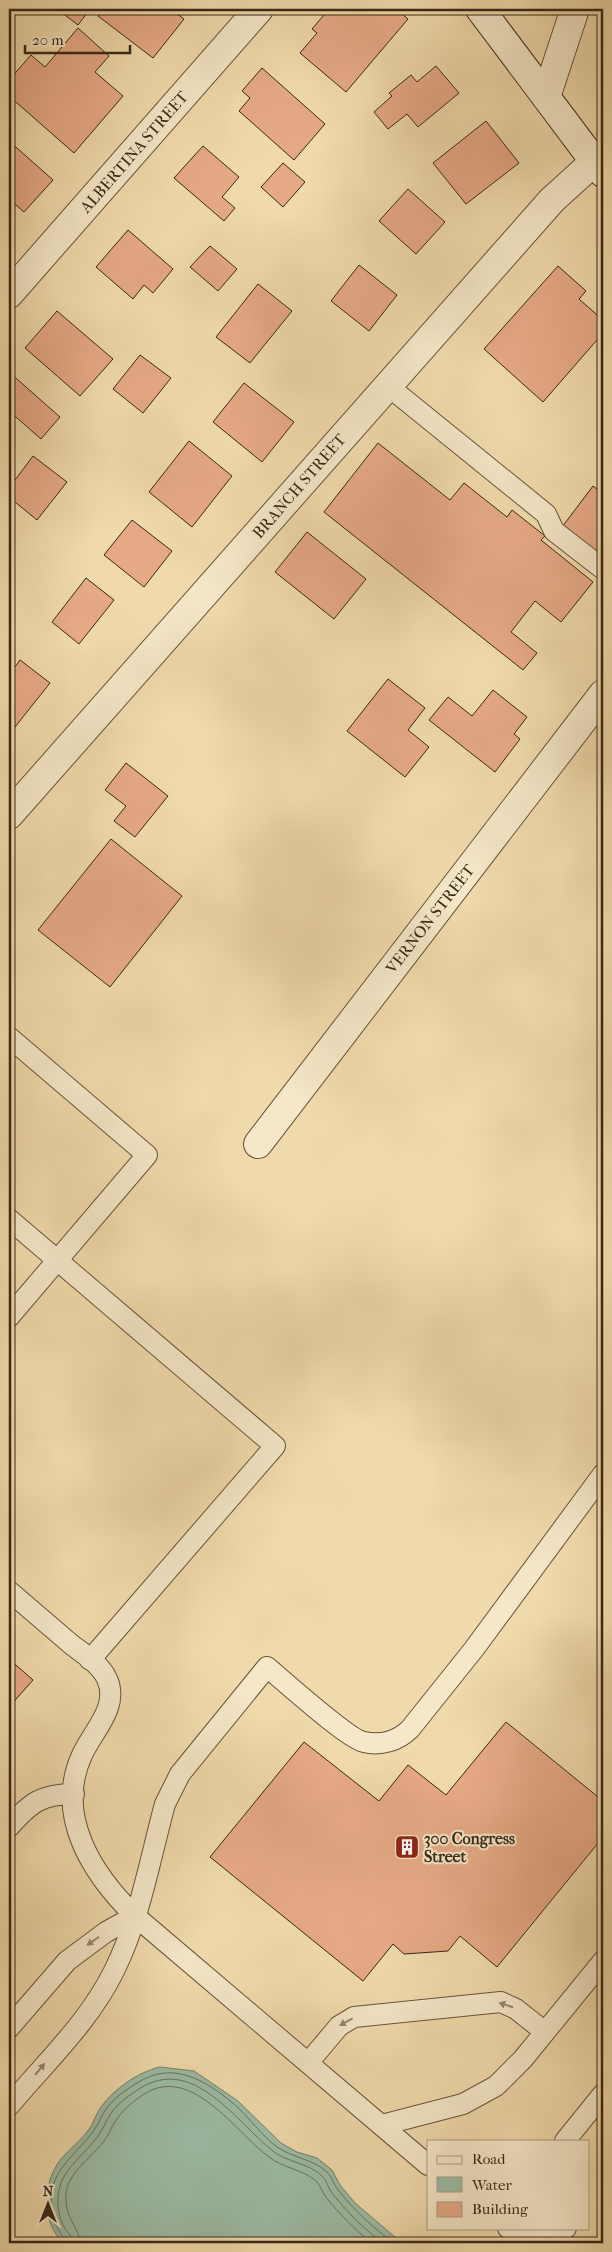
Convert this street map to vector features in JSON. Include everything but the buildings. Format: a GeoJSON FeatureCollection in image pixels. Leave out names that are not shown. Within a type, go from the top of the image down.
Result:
{"type":"FeatureCollection","features":[{"type":"Feature","properties":{"kind":"street","name":"ALBERTINA STREET"},"geometry":{"type":"LineString","coordinates":[[9,294],[259,9]]}},
{"type":"Feature","properties":{"kind":"street"},"geometry":{"type":"LineString","coordinates":[[480,9],[599,167]]}},
{"type":"Feature","properties":{"kind":"street"},"geometry":{"type":"LineString","coordinates":[[546,97],[575,9]]}},
{"type":"Feature","properties":{"kind":"street","name":"BRANCH STREET"},"geometry":{"type":"LineString","coordinates":[[9,815],[552,200],[599,167]]}},
{"type":"Feature","properties":{"kind":"street","name":"VERNON STREET"},"geometry":{"type":"LineString","coordinates":[[258,1144],[603,694]]}},
{"type":"Feature","properties":{"kind":"lane"},"geometry":{"type":"LineString","coordinates":[[388,386],[546,514],[554,531],[603,569]]}},
{"type":"Feature","properties":{"kind":"lane"},"geometry":{"type":"LineString","coordinates":[[9,1037],[147,1155],[9,1317]]}},
{"type":"Feature","properties":{"kind":"lane"},"geometry":{"type":"LineString","coordinates":[[9,1219],[274,1446],[90,1660]]}},
{"type":"Feature","properties":{"kind":"lane"},"geometry":{"type":"LineString","coordinates":[[9,2106],[88,2013],[114,1972],[135,1916],[164,1804],[172,1787],[180,1774],[267,1667],[357,1740],[382,1743],[400,1738],[410,1729],[474,1649],[601,1482]]}},
{"type":"Feature","properties":{"kind":"lane"},"geometry":{"type":"LineString","coordinates":[[9,1591],[90,1660],[108,1680],[109,1698],[104,1718],[78,1764],[74,1794],[74,1819],[81,1843],[105,1883],[135,1916],[427,2164]]}},
{"type":"Feature","properties":{"kind":"lane"},"geometry":{"type":"LineString","coordinates":[[9,1827],[39,1798],[56,1794],[74,1794]]}},
{"type":"Feature","properties":{"kind":"lane"},"geometry":{"type":"LineString","coordinates":[[9,2028],[68,1961],[106,1932],[135,1916]]}},
{"type":"Feature","properties":{"kind":"lane"},"geometry":{"type":"LineString","coordinates":[[382,2125],[463,2104],[485,2094],[506,2077],[603,1961]]}},
{"type":"Feature","properties":{"kind":"lane"},"geometry":{"type":"LineString","coordinates":[[308,2063],[339,2026],[361,2016],[501,2002],[516,2009],[545,2032]]}},
{"type":"Feature","properties":{"kind":"lane"},"geometry":{"type":"LineString","coordinates":[[566,2140],[603,2094]]}},
{"type":"Feature","properties":{"kind":"lane"},"geometry":{"type":"LineString","coordinates":[[512,2230],[538,2238],[549,2236],[562,2230]]}},
{"type":"Feature","properties":{"kind":"water"},"geometry":{"type":"Polygon","coordinates":[[[160,2067],[194,2071],[238,2101],[281,2143],[297,2152],[317,2158],[332,2170],[340,2185],[355,2203],[402,2243],[63,2243],[51,2224],[48,2213],[47,2190],[55,2169],[61,2159],[87,2132],[106,2100],[135,2077],[160,2067]]]}},
{"type":"Feature","properties":{"kind":"place","name":"300 Congress Street"},"geometry":{"type":"Point","coordinates":[407,1847]}}]}
